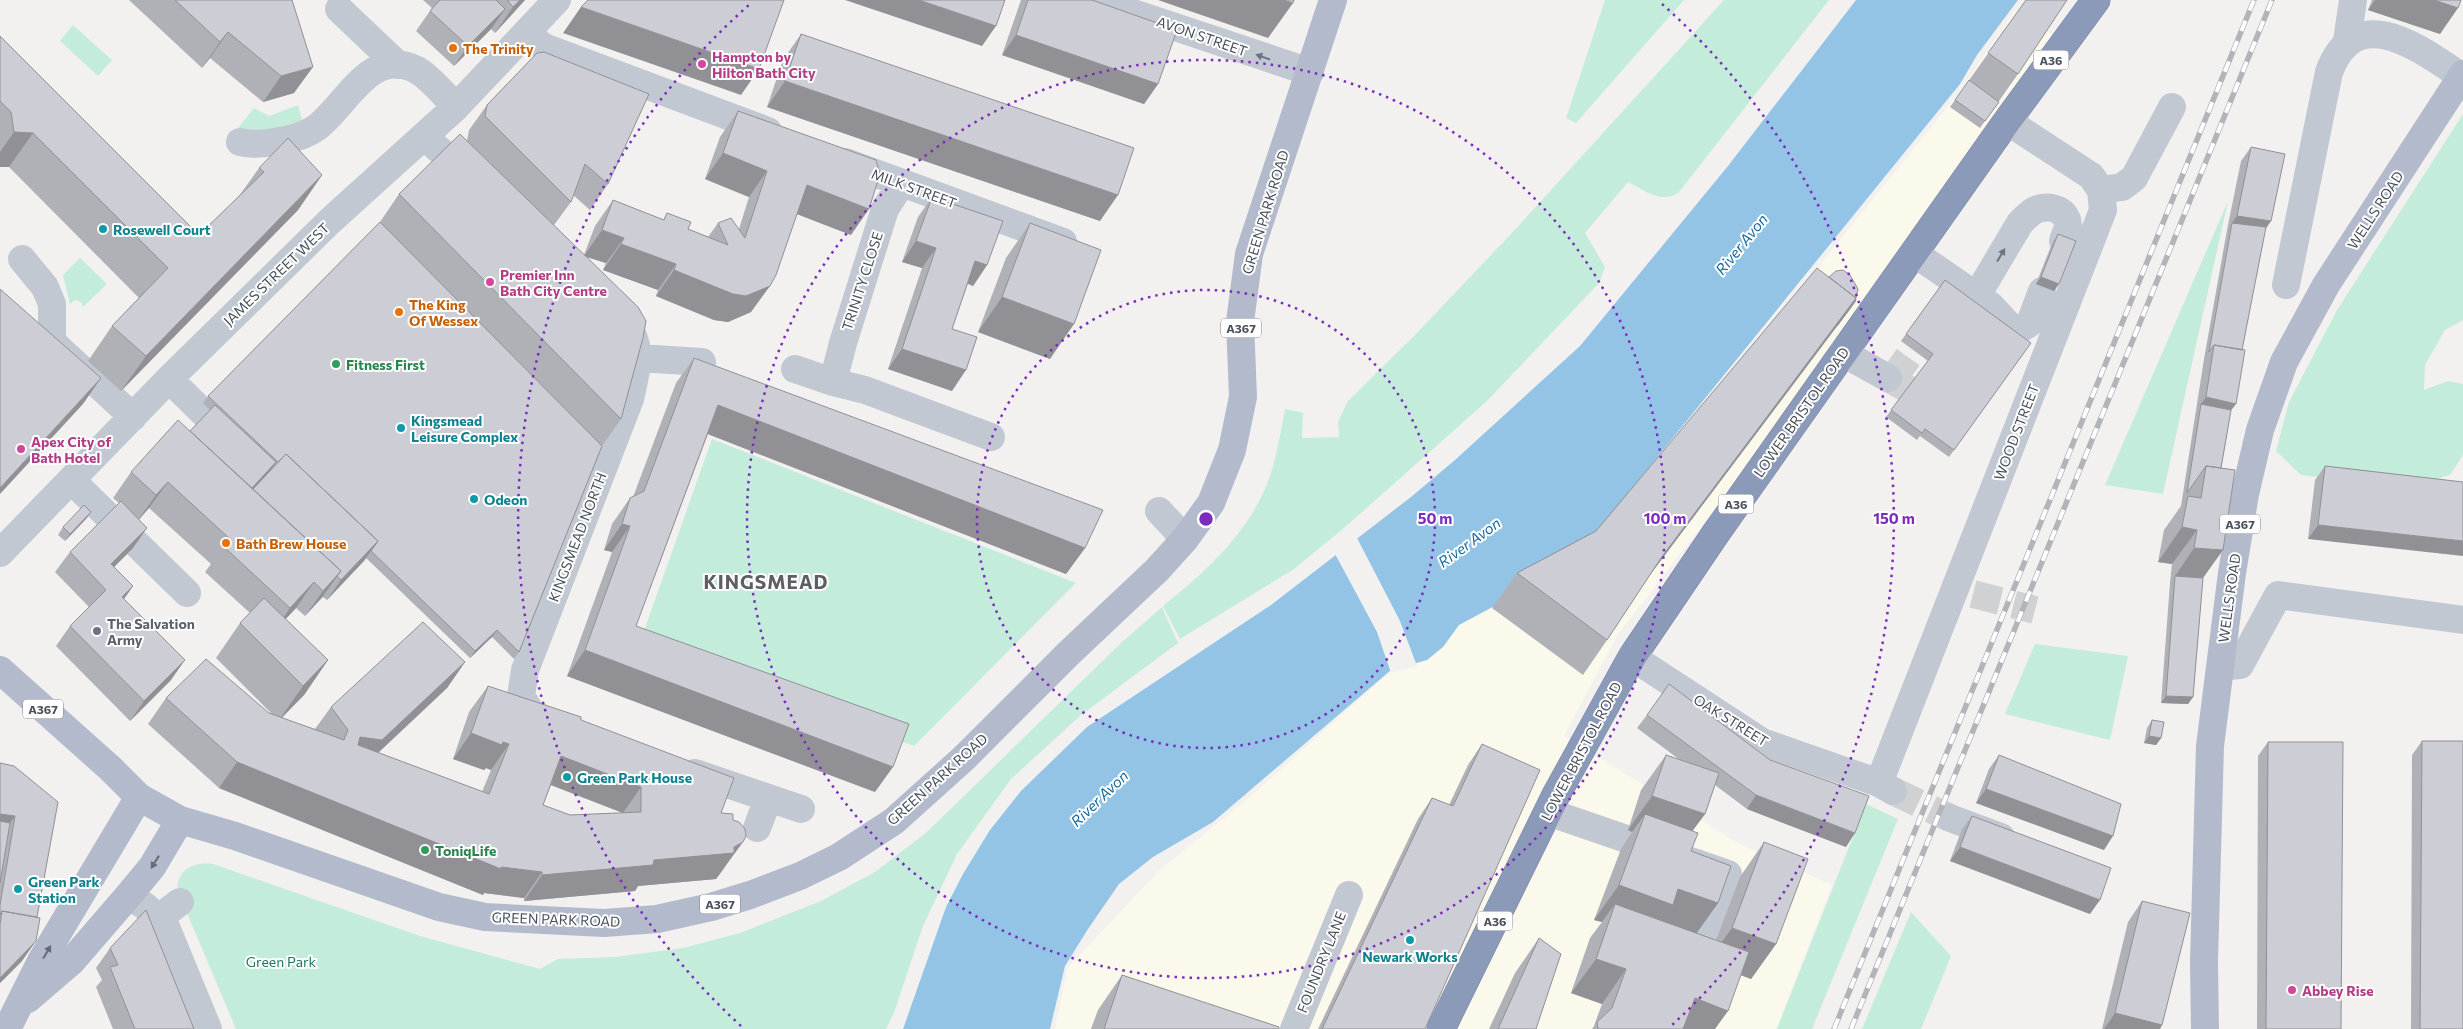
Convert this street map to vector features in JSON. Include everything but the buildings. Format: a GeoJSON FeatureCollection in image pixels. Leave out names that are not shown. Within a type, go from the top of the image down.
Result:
{"type":"FeatureCollection","features":[{"type":"Feature","properties":{"kind":"highway","name":"LOWER BRISTOL ROAD"},"geometry":{"type":"LineString","coordinates":[[1441,1029],[1548,812],[1610,694],[1632,657],[1716,533],[1843,353],[2007,121],[2096,0]]}},
{"type":"Feature","properties":{"kind":"main road","name":"GREEN PARK ROAD"},"geometry":{"type":"LineString","coordinates":[[0,670],[111,769],[139,797],[180,820],[235,836],[439,907],[485,918],[604,923],[657,918],[712,907],[750,895],[800,876],[839,857],[894,821],[964,758],[1069,653],[1157,570],[1185,539],[1211,503],[1232,450],[1243,397],[1240,322],[1249,254],[1333,0]]}},
{"type":"Feature","properties":{"kind":"main road","name":"WELLS ROAD"},"geometry":{"type":"LineString","coordinates":[[2204,1029],[2210,746],[2245,494],[2260,430],[2284,362],[2326,285],[2462,75]]}},
{"type":"Feature","properties":{"kind":"main road"},"geometry":{"type":"LineString","coordinates":[[11,1020],[41,961],[139,797]]}},
{"type":"Feature","properties":{"kind":"main road"},"geometry":{"type":"LineString","coordinates":[[11,1020],[71,962],[128,896],[152,866],[180,820]]}},
{"type":"Feature","properties":{"kind":"street","name":"JAMES STREET WEST"},"geometry":{"type":"LineString","coordinates":[[0,553],[169,379],[330,221],[456,106],[557,0]]}},
{"type":"Feature","properties":{"kind":"street","name":"AVON STREET"},"geometry":{"type":"LineString","coordinates":[[1094,0],[1310,72]]}},
{"type":"Feature","properties":{"kind":"street"},"geometry":{"type":"LineString","coordinates":[[2348,41],[2353,0]]}},
{"type":"Feature","properties":{"kind":"street"},"geometry":{"type":"LineString","coordinates":[[343,12],[398,65]]}},
{"type":"Feature","properties":{"kind":"street"},"geometry":{"type":"LineString","coordinates":[[2286,285],[2329,72],[2335,54],[2348,41],[2364,33],[2386,33],[2406,40],[2462,75]]}},
{"type":"Feature","properties":{"kind":"street"},"geometry":{"type":"LineString","coordinates":[[526,34],[544,47],[787,139]]}},
{"type":"Feature","properties":{"kind":"street"},"geometry":{"type":"LineString","coordinates":[[240,142],[249,145],[268,143],[290,140],[305,134],[318,126],[362,79],[378,68],[398,65],[418,71],[456,106]]}},
{"type":"Feature","properties":{"kind":"street"},"geometry":{"type":"LineString","coordinates":[[2007,121],[2091,176],[2101,190],[2122,187],[2134,178],[2172,107]]}},
{"type":"Feature","properties":{"kind":"street"},"geometry":{"type":"LineString","coordinates":[[424,136],[489,195]]}},
{"type":"Feature","properties":{"kind":"street","name":"MILK STREET"},"geometry":{"type":"LineString","coordinates":[[822,152],[901,184],[1081,248]]}},
{"type":"Feature","properties":{"kind":"street","name":"TRINITY CLOSE"},"geometry":{"type":"LineString","coordinates":[[833,382],[843,343],[885,209],[901,184]]}},
{"type":"Feature","properties":{"kind":"street","name":"WOOD STREET"},"geometry":{"type":"LineString","coordinates":[[1886,787],[1964,591],[2103,210],[2101,190]]}},
{"type":"Feature","properties":{"kind":"street"},"geometry":{"type":"LineString","coordinates":[[1976,297],[2020,223],[2038,209],[2049,207],[2059,210],[2065,216],[2068,226],[2063,241]]}},
{"type":"Feature","properties":{"kind":"street"},"geometry":{"type":"LineString","coordinates":[[1914,253],[1976,297],[1992,306],[2015,332],[2030,322],[2042,291]]}},
{"type":"Feature","properties":{"kind":"street"},"geometry":{"type":"LineString","coordinates":[[22,259],[45,288],[52,304],[52,342]]}},
{"type":"Feature","properties":{"kind":"street","name":"KINGSMEAD NORTH"},"geometry":{"type":"LineString","coordinates":[[571,730],[532,714],[521,696],[525,670],[630,399],[639,358],[630,329],[607,305]]}},
{"type":"Feature","properties":{"kind":"street"},"geometry":{"type":"LineString","coordinates":[[30,324],[133,417]]}},
{"type":"Feature","properties":{"kind":"street"},"geometry":{"type":"LineString","coordinates":[[1843,353],[1888,378]]}},
{"type":"Feature","properties":{"kind":"street"},"geometry":{"type":"LineString","coordinates":[[639,358],[702,362]]}},
{"type":"Feature","properties":{"kind":"street"},"geometry":{"type":"LineString","coordinates":[[795,368],[833,382],[865,390],[991,437]]}},
{"type":"Feature","properties":{"kind":"street"},"geometry":{"type":"LineString","coordinates":[[169,379],[250,459]]}},
{"type":"Feature","properties":{"kind":"street"},"geometry":{"type":"LineString","coordinates":[[71,480],[187,593]]}},
{"type":"Feature","properties":{"kind":"street"},"geometry":{"type":"LineString","coordinates":[[1159,511],[1185,539]]}},
{"type":"Feature","properties":{"kind":"street"},"geometry":{"type":"LineString","coordinates":[[2220,666],[2240,664],[2278,595],[2463,620]]}},
{"type":"Feature","properties":{"kind":"street","name":"OAK STREET"},"geometry":{"type":"LineString","coordinates":[[1632,657],[1762,742],[1886,787]]}},
{"type":"Feature","properties":{"kind":"street"},"geometry":{"type":"LineString","coordinates":[[674,766],[801,809]]}},
{"type":"Feature","properties":{"kind":"street"},"geometry":{"type":"LineString","coordinates":[[757,828],[768,799]]}},
{"type":"Feature","properties":{"kind":"street"},"geometry":{"type":"LineString","coordinates":[[1548,812],[1728,874],[1706,933]]}},
{"type":"Feature","properties":{"kind":"street"},"geometry":{"type":"LineString","coordinates":[[1950,818],[2022,844]]}},
{"type":"Feature","properties":{"kind":"street","name":"FOUNDRY LANE"},"geometry":{"type":"LineString","coordinates":[[1294,1029],[1348,895]]}},
{"type":"Feature","properties":{"kind":"street"},"geometry":{"type":"LineString","coordinates":[[128,896],[145,906],[166,927],[208,1029]]}},
{"type":"Feature","properties":{"kind":"street"},"geometry":{"type":"LineString","coordinates":[[159,918],[180,902]]}},
{"type":"Feature","properties":{"kind":"shaded area"},"geometry":{"type":"Polygon","coordinates":[[[2015,11],[2055,36],[1811,385],[1618,634],[1564,736],[1738,843],[1832,885],[1776,1029],[1055,1029],[1068,967],[1161,869],[1250,797],[1391,671],[1427,660],[1443,647],[1459,625],[1569,566],[1816,270],[1958,94],[2015,11]]]}},
{"type":"Feature","properties":{"kind":"green space"},"geometry":{"type":"Polygon","coordinates":[[[1605,0],[1684,0],[1576,123],[1566,118],[1605,0]]]}},
{"type":"Feature","properties":{"kind":"green space"},"geometry":{"type":"Polygon","coordinates":[[[1724,0],[1829,0],[1679,192],[1673,196],[1660,197],[1628,182],[1585,233],[1605,267],[1599,283],[1487,401],[1344,528],[1294,569],[1180,639],[1163,606],[1213,562],[1242,529],[1254,511],[1272,470],[1285,409],[1303,413],[1302,438],[1339,437],[1338,422],[1348,401],[1415,335],[1511,234],[1724,0]]]}},
{"type":"Feature","properties":{"kind":"green space"},"geometry":{"type":"Polygon","coordinates":[[[73,25],[112,60],[98,76],[60,41],[73,25]]]}},
{"type":"Feature","properties":{"kind":"green space"},"geometry":{"type":"Polygon","coordinates":[[[298,105],[303,123],[263,132],[246,131],[238,128],[254,108],[269,116],[298,105]]]}},
{"type":"Feature","properties":{"kind":"green space"},"geometry":{"type":"Polygon","coordinates":[[[2463,114],[2463,320],[2445,330],[2425,365],[2424,390],[2448,381],[2463,384],[2463,455],[2450,475],[2410,487],[2301,475],[2276,451],[2289,402],[2337,310],[2463,114]]]}},
{"type":"Feature","properties":{"kind":"green space"},"geometry":{"type":"Polygon","coordinates":[[[2228,201],[2163,494],[2105,485],[2228,201]]]}},
{"type":"Feature","properties":{"kind":"green space"},"geometry":{"type":"Polygon","coordinates":[[[80,258],[107,284],[83,307],[81,302],[75,300],[70,304],[63,275],[80,258]]]}},
{"type":"Feature","properties":{"kind":"green space"},"geometry":{"type":"Polygon","coordinates":[[[712,439],[1076,583],[914,746],[639,645],[712,439]]]}},
{"type":"Feature","properties":{"kind":"green space","name":"Green Park"},"geometry":{"type":"Polygon","coordinates":[[[1162,607],[1178,643],[1081,715],[1011,779],[957,854],[923,926],[894,1013],[886,1029],[236,1029],[179,897],[178,881],[187,869],[194,865],[213,864],[420,936],[540,969],[558,959],[615,957],[683,948],[740,933],[821,901],[875,872],[927,832],[1121,643],[1162,607]]]}},
{"type":"Feature","properties":{"kind":"green space"},"geometry":{"type":"Polygon","coordinates":[[[2035,644],[2128,656],[2110,740],[2005,714],[2035,644]]]}},
{"type":"Feature","properties":{"kind":"green space"},"geometry":{"type":"Polygon","coordinates":[[[1866,804],[1898,819],[1812,1029],[1777,1029],[1866,804]]]}},
{"type":"Feature","properties":{"kind":"green space"},"geometry":{"type":"Polygon","coordinates":[[[1911,912],[1951,956],[1921,1029],[1862,1029],[1911,912]]]}},
{"type":"Feature","properties":{"kind":"water","name":"River Avon"},"geometry":{"type":"Polygon","coordinates":[[[1856,0],[2018,0],[1977,55],[1960,84],[1569,566],[1459,625],[1443,647],[1427,660],[1391,670],[1213,822],[1153,857],[1119,884],[1065,966],[1050,1029],[903,1029],[946,907],[963,874],[990,830],[1021,791],[1087,727],[1271,605],[1411,497],[1455,460],[1580,346],[1728,166],[1856,0]]]}},
{"type":"Feature","properties":{"kind":"pier"},"geometry":{"type":"Polygon","coordinates":[[[1356,536],[1400,621],[1417,666],[1391,673],[1377,632],[1334,552],[1356,536]]]}},
{"type":"Feature","properties":{"kind":"tunnel"},"geometry":{"type":"LineString","coordinates":[[1892,380],[1935,319]]}},
{"type":"Feature","properties":{"kind":"tunnel"},"geometry":{"type":"LineString","coordinates":[[1888,378],[1940,407]]}},
{"type":"Feature","properties":{"kind":"tunnel"},"geometry":{"type":"LineString","coordinates":[[1973,594],[2035,610]]}},
{"type":"Feature","properties":{"kind":"tunnel"},"geometry":{"type":"LineString","coordinates":[[1893,791],[1950,818]]}},
{"type":"Feature","properties":{"kind":"railway"},"geometry":{"type":"LineString","coordinates":[[1834,1029],[2254,0]]}},
{"type":"Feature","properties":{"kind":"railway"},"geometry":{"type":"LineString","coordinates":[[1851,1029],[2272,0]]}},
{"type":"Feature","properties":{"kind":"place","name":"The Trinity"},"geometry":{"type":"Point","coordinates":[453,48]}},
{"type":"Feature","properties":{"kind":"place","name":"Hampton by Hilton Bath City"},"geometry":{"type":"Point","coordinates":[702,64]}},
{"type":"Feature","properties":{"kind":"place","name":"Rosewell Court"},"geometry":{"type":"Point","coordinates":[103,229]}},
{"type":"Feature","properties":{"kind":"place","name":"Premier Inn Bath City Centre"},"geometry":{"type":"Point","coordinates":[490,282]}},
{"type":"Feature","properties":{"kind":"place","name":"The King Of Wessex"},"geometry":{"type":"Point","coordinates":[399,312]}},
{"type":"Feature","properties":{"kind":"place","name":"Fitness First"},"geometry":{"type":"Point","coordinates":[336,364]}},
{"type":"Feature","properties":{"kind":"place","name":"Kingsmead Leisure Complex"},"geometry":{"type":"Point","coordinates":[401,428]}},
{"type":"Feature","properties":{"kind":"place","name":"Apex City of Bath Hotel"},"geometry":{"type":"Point","coordinates":[21,449]}},
{"type":"Feature","properties":{"kind":"place","name":"Odeon"},"geometry":{"type":"Point","coordinates":[474,499]}},
{"type":"Feature","properties":{"kind":"place","name":"Bath Brew House"},"geometry":{"type":"Point","coordinates":[226,543]}},
{"type":"Feature","properties":{"kind":"place","name":"The Salvation Army"},"geometry":{"type":"Point","coordinates":[97,631]}},
{"type":"Feature","properties":{"kind":"place","name":"Green Park House"},"geometry":{"type":"Point","coordinates":[567,777]}},
{"type":"Feature","properties":{"kind":"place","name":"ToniqLife"},"geometry":{"type":"Point","coordinates":[425,850]}},
{"type":"Feature","properties":{"kind":"place","name":"Green Park Station"},"geometry":{"type":"Point","coordinates":[18,889]}},
{"type":"Feature","properties":{"kind":"place","name":"Newark Works"},"geometry":{"type":"Point","coordinates":[1410,940]}},
{"type":"Feature","properties":{"kind":"place","name":"Abbey Rise"},"geometry":{"type":"Point","coordinates":[2292,990]}},
{"type":"Feature","properties":{"kind":"district","name":"KINGSMEAD"},"geometry":{"type":"Point","coordinates":[766,581]}}]}
